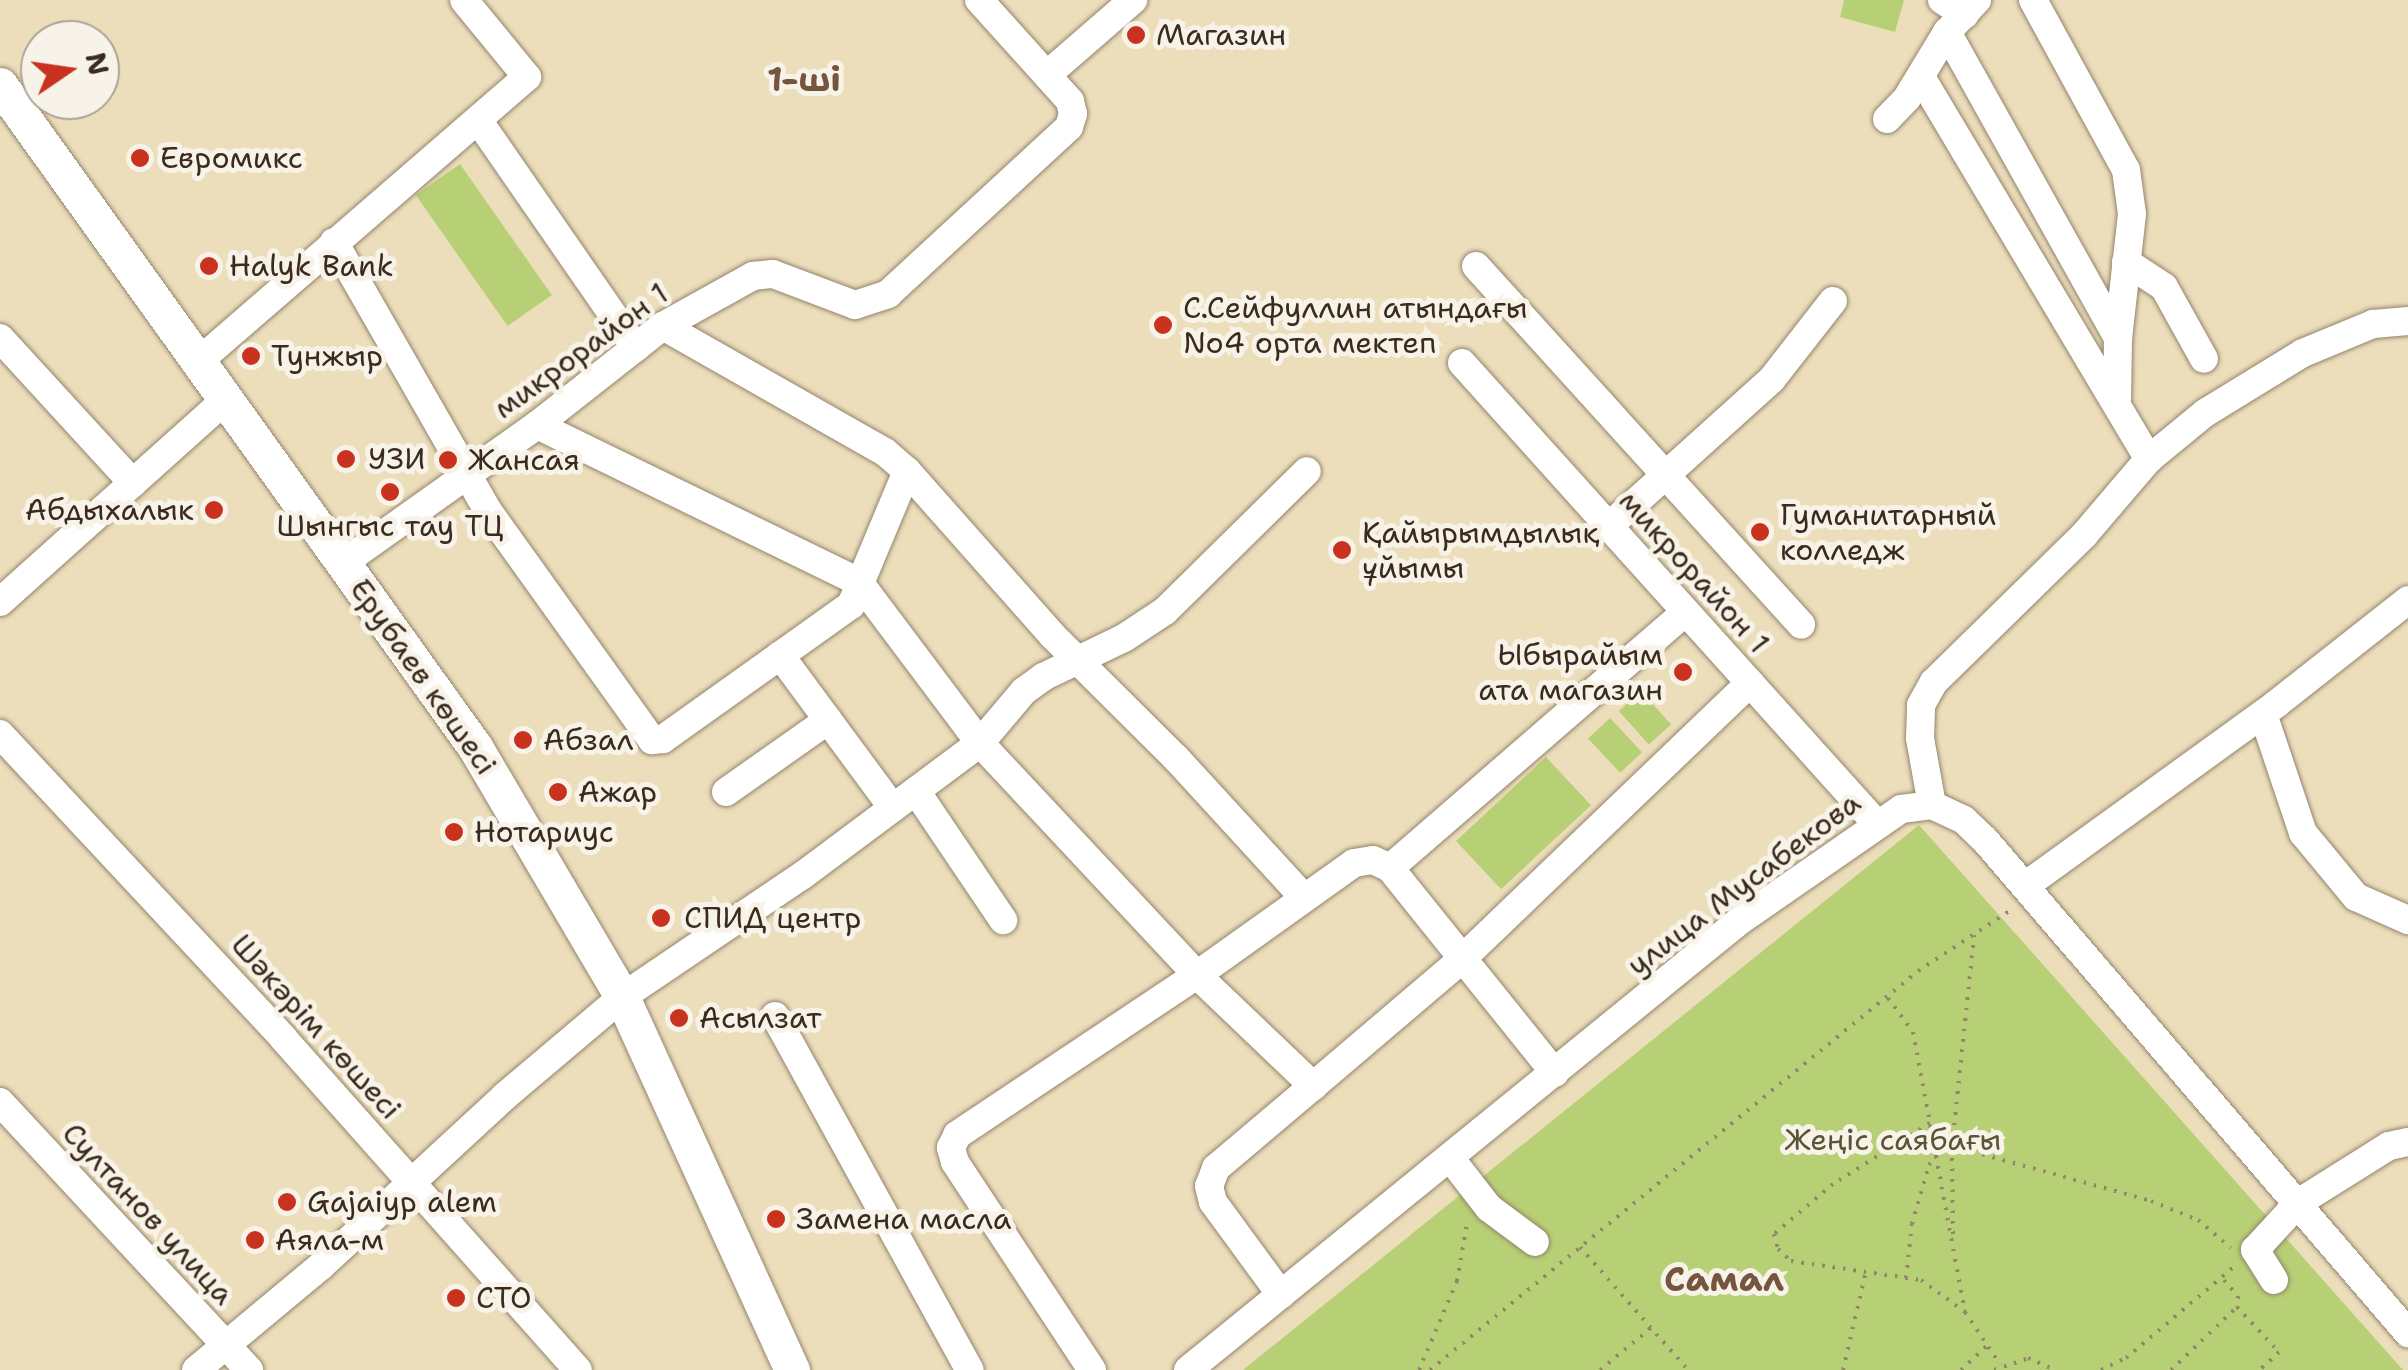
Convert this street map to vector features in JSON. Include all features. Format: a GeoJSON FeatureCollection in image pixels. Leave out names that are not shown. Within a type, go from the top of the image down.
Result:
{"type":"FeatureCollection","features":[{"type":"Feature","properties":{"kind":"main road","name":"Ерубаев көшесі"},"geometry":{"type":"LineString","coordinates":[[0,85],[475,748],[622,998],[781,1366]]}},
{"type":"Feature","properties":{"kind":"street"},"geometry":{"type":"LineString","coordinates":[[199,362],[527,77],[464,0]]}},
{"type":"Feature","properties":{"kind":"street","name":"микрорайон 1"},"geometry":{"type":"LineString","coordinates":[[343,563],[537,425],[663,326],[753,276],[774,274],[855,306],[888,294],[1069,128],[1074,114],[1070,101],[1048,74],[979,0]]}},
{"type":"Feature","properties":{"kind":"street"},"geometry":{"type":"LineString","coordinates":[[1048,74],[1134,0]]}},
{"type":"Feature","properties":{"kind":"street"},"geometry":{"type":"LineString","coordinates":[[2033,0],[2126,170],[2132,199],[2118,338],[2117,406]]}},
{"type":"Feature","properties":{"kind":"street"},"geometry":{"type":"LineString","coordinates":[[1958,12],[2118,338]]}},
{"type":"Feature","properties":{"kind":"street"},"geometry":{"type":"LineString","coordinates":[[1886,119],[1921,76],[1958,12]]}},
{"type":"Feature","properties":{"kind":"street"},"geometry":{"type":"LineString","coordinates":[[1921,76],[2149,459]]}},
{"type":"Feature","properties":{"kind":"street"},"geometry":{"type":"LineString","coordinates":[[478,120],[636,348]]}},
{"type":"Feature","properties":{"kind":"street"},"geometry":{"type":"LineString","coordinates":[[334,242],[499,527],[652,740],[663,738],[851,605],[907,471]]}},
{"type":"Feature","properties":{"kind":"street"},"geometry":{"type":"LineString","coordinates":[[2126,262],[2164,288],[2204,359]]}},
{"type":"Feature","properties":{"kind":"street"},"geometry":{"type":"LineString","coordinates":[[1476,266],[1801,624]]}},
{"type":"Feature","properties":{"kind":"street"},"geometry":{"type":"LineString","coordinates":[[1609,526],[1772,378],[1833,301]]}},
{"type":"Feature","properties":{"kind":"street"},"geometry":{"type":"LineString","coordinates":[[2408,321],[2373,324],[2303,353],[2205,413],[2149,459],[2084,534],[1934,682],[1921,705],[1920,738],[1932,805],[1964,820],[2020,897],[2298,1203],[2408,1332]]}},
{"type":"Feature","properties":{"kind":"street"},"geometry":{"type":"LineString","coordinates":[[663,326],[885,452],[907,471],[1077,659],[1176,757],[1304,898]]}},
{"type":"Feature","properties":{"kind":"street"},"geometry":{"type":"LineString","coordinates":[[0,338],[133,483]]}},
{"type":"Feature","properties":{"kind":"street","name":"микрорайон 1"},"geometry":{"type":"LineString","coordinates":[[1462,363],[1877,824]]}},
{"type":"Feature","properties":{"kind":"street"},"geometry":{"type":"LineString","coordinates":[[0,602],[226,400]]}},
{"type":"Feature","properties":{"kind":"street"},"geometry":{"type":"LineString","coordinates":[[537,425],[858,582],[980,743],[1197,975],[1312,1086]]}},
{"type":"Feature","properties":{"kind":"street"},"geometry":{"type":"LineString","coordinates":[[196,1370],[622,998],[980,743],[1024,691],[1077,659],[1124,638],[1165,611],[1307,471]]}},
{"type":"Feature","properties":{"kind":"street"},"geometry":{"type":"LineString","coordinates":[[2020,897],[2408,600]]}},
{"type":"Feature","properties":{"kind":"street"},"geometry":{"type":"LineString","coordinates":[[1390,868],[1686,612]]}},
{"type":"Feature","properties":{"kind":"street"},"geometry":{"type":"LineString","coordinates":[[780,656],[828,720],[904,799],[1003,920]]}},
{"type":"Feature","properties":{"kind":"street"},"geometry":{"type":"LineString","coordinates":[[1281,1295],[1213,1202],[1209,1186],[1216,1168],[1462,959],[1750,683]]}},
{"type":"Feature","properties":{"kind":"street"},"geometry":{"type":"LineString","coordinates":[[2262,714],[2280,775],[2304,833],[2356,897],[2408,920]]}},
{"type":"Feature","properties":{"kind":"street"},"geometry":{"type":"LineString","coordinates":[[726,792],[828,720]]}},
{"type":"Feature","properties":{"kind":"street","name":"Шәкәрім көшесі"},"geometry":{"type":"LineString","coordinates":[[0,734],[414,1183],[578,1370]]}},
{"type":"Feature","properties":{"kind":"street","name":"улица Мусабекова"},"geometry":{"type":"LineString","coordinates":[[1188,1370],[1738,922],[1900,809],[1932,805]]}},
{"type":"Feature","properties":{"kind":"street"},"geometry":{"type":"LineString","coordinates":[[1092,1370],[954,1162],[950,1148],[957,1135],[1197,975],[1354,864],[1374,860],[1390,868],[1555,1072]]}},
{"type":"Feature","properties":{"kind":"street"},"geometry":{"type":"LineString","coordinates":[[775,1016],[970,1370]]}},
{"type":"Feature","properties":{"kind":"street","name":"Султанов улица"},"geometry":{"type":"LineString","coordinates":[[0,1102],[249,1370]]}},
{"type":"Feature","properties":{"kind":"street"},"geometry":{"type":"LineString","coordinates":[[2274,1280],[2254,1250],[2298,1203],[2389,1146],[2408,1142]]}},
{"type":"Feature","properties":{"kind":"street"},"geometry":{"type":"LineString","coordinates":[[1451,1159],[1489,1208],[1535,1242]]}},
{"type":"Feature","properties":{"kind":"path"},"geometry":{"type":"LineString","coordinates":[[1430,1370],[1887,997],[2020,897]]}},
{"type":"Feature","properties":{"kind":"path"},"geometry":{"type":"LineString","coordinates":[[1953,1247],[1952,1146],[1974,935]]}},
{"type":"Feature","properties":{"kind":"path"},"geometry":{"type":"LineString","coordinates":[[1887,997],[1913,1032],[1965,1312]]}},
{"type":"Feature","properties":{"kind":"path"},"geometry":{"type":"LineString","coordinates":[[1930,1123],[1833,1184],[1774,1234],[1778,1249],[1791,1261],[1922,1280],[1965,1312],[2000,1364]]}},
{"type":"Feature","properties":{"kind":"path"},"geometry":{"type":"LineString","coordinates":[[1906,1278],[1912,1224],[1936,1155],[1954,1129]]}},
{"type":"Feature","properties":{"kind":"path"},"geometry":{"type":"LineString","coordinates":[[1952,1146],[2151,1200],[2198,1220],[2243,1259],[2126,1358],[2100,1370]]}},
{"type":"Feature","properties":{"kind":"path"},"geometry":{"type":"LineString","coordinates":[[1419,1370],[1457,1281],[1474,1188]]}},
{"type":"Feature","properties":{"kind":"path"},"geometry":{"type":"LineString","coordinates":[[1580,1247],[1688,1370]]}},
{"type":"Feature","properties":{"kind":"path"},"geometry":{"type":"LineString","coordinates":[[1842,1370],[1866,1270]]}},
{"type":"Feature","properties":{"kind":"path"},"geometry":{"type":"LineString","coordinates":[[2171,1370],[2237,1307],[2238,1296],[2223,1278]]}},
{"type":"Feature","properties":{"kind":"path"},"geometry":{"type":"LineString","coordinates":[[2237,1307],[2279,1352],[2260,1370]]}},
{"type":"Feature","properties":{"kind":"path"},"geometry":{"type":"LineString","coordinates":[[1600,1370],[1653,1326]]}},
{"type":"Feature","properties":{"kind":"path"},"geometry":{"type":"LineString","coordinates":[[1961,1370],[1987,1346]]}},
{"type":"Feature","properties":{"kind":"path"},"geometry":{"type":"LineString","coordinates":[[1994,1370],[2000,1364],[2028,1358],[2055,1370]]}},
{"type":"Feature","properties":{"kind":"green space"},"geometry":{"type":"Polygon","coordinates":[[[1844,0],[1904,0],[1895,32],[1840,17],[1844,0]]]}},
{"type":"Feature","properties":{"kind":"green space"},"geometry":{"type":"Polygon","coordinates":[[[460,164],[552,295],[508,326],[416,195],[460,164]]]}},
{"type":"Feature","properties":{"kind":"green space"},"geometry":{"type":"Polygon","coordinates":[[[1641,691],[1671,724],[1649,745],[1619,711],[1641,691]]]}},
{"type":"Feature","properties":{"kind":"green space"},"geometry":{"type":"Polygon","coordinates":[[[1610,718],[1642,752],[1620,773],[1588,738],[1610,718]]]}},
{"type":"Feature","properties":{"kind":"green space"},"geometry":{"type":"Polygon","coordinates":[[[1546,757],[1591,805],[1501,889],[1456,841],[1546,757]]]}},
{"type":"Feature","properties":{"kind":"green space","name":"Жеңіс саябағы"},"geometry":{"type":"Polygon","coordinates":[[[1919,825],[2403,1370],[1243,1370],[1919,825]]]}},
{"type":"Feature","properties":{"kind":"place","name":"Магазин"},"geometry":{"type":"Point","coordinates":[1136,35]}},
{"type":"Feature","properties":{"kind":"place","name":"Евромикс"},"geometry":{"type":"Point","coordinates":[140,158]}},
{"type":"Feature","properties":{"kind":"place","name":"Halyk Bank"},"geometry":{"type":"Point","coordinates":[209,266]}},
{"type":"Feature","properties":{"kind":"place","name":"С.Сейфуллин атындағы No4 орта мектеп"},"geometry":{"type":"Point","coordinates":[1163,325]}},
{"type":"Feature","properties":{"kind":"place","name":"Тунжыр"},"geometry":{"type":"Point","coordinates":[251,356]}},
{"type":"Feature","properties":{"kind":"place","name":"УЗИ"},"geometry":{"type":"Point","coordinates":[346,459]}},
{"type":"Feature","properties":{"kind":"place","name":"Жансая"},"geometry":{"type":"Point","coordinates":[448,460]}},
{"type":"Feature","properties":{"kind":"place","name":"Шынгыс тау ТЦ"},"geometry":{"type":"Point","coordinates":[390,492]}},
{"type":"Feature","properties":{"kind":"place","name":"Абдыхалык"},"geometry":{"type":"Point","coordinates":[214,510]}},
{"type":"Feature","properties":{"kind":"place","name":"Гуманитарный колледж"},"geometry":{"type":"Point","coordinates":[1760,532]}},
{"type":"Feature","properties":{"kind":"place","name":"Қайырымдылық ұйымы"},"geometry":{"type":"Point","coordinates":[1342,550]}},
{"type":"Feature","properties":{"kind":"place","name":"Ыбырайым ата магазин"},"geometry":{"type":"Point","coordinates":[1683,672]}},
{"type":"Feature","properties":{"kind":"place","name":"Абзал"},"geometry":{"type":"Point","coordinates":[523,740]}},
{"type":"Feature","properties":{"kind":"place","name":"Ажар"},"geometry":{"type":"Point","coordinates":[558,792]}},
{"type":"Feature","properties":{"kind":"place","name":"Нотариус"},"geometry":{"type":"Point","coordinates":[454,832]}},
{"type":"Feature","properties":{"kind":"place","name":"СПИД центр"},"geometry":{"type":"Point","coordinates":[661,918]}},
{"type":"Feature","properties":{"kind":"place","name":"Асылзат"},"geometry":{"type":"Point","coordinates":[679,1018]}},
{"type":"Feature","properties":{"kind":"place","name":"Gajaiyp alem"},"geometry":{"type":"Point","coordinates":[287,1202]}},
{"type":"Feature","properties":{"kind":"place","name":"Замена масла"},"geometry":{"type":"Point","coordinates":[776,1219]}},
{"type":"Feature","properties":{"kind":"place","name":"Аяла-м"},"geometry":{"type":"Point","coordinates":[255,1240]}},
{"type":"Feature","properties":{"kind":"place","name":"СТО"},"geometry":{"type":"Point","coordinates":[456,1298]}},
{"type":"Feature","properties":{"kind":"district","name":"1-ші"},"geometry":{"type":"Point","coordinates":[804,79]}},
{"type":"Feature","properties":{"kind":"district","name":"Самал"},"geometry":{"type":"Point","coordinates":[1724,1279]}}]}
